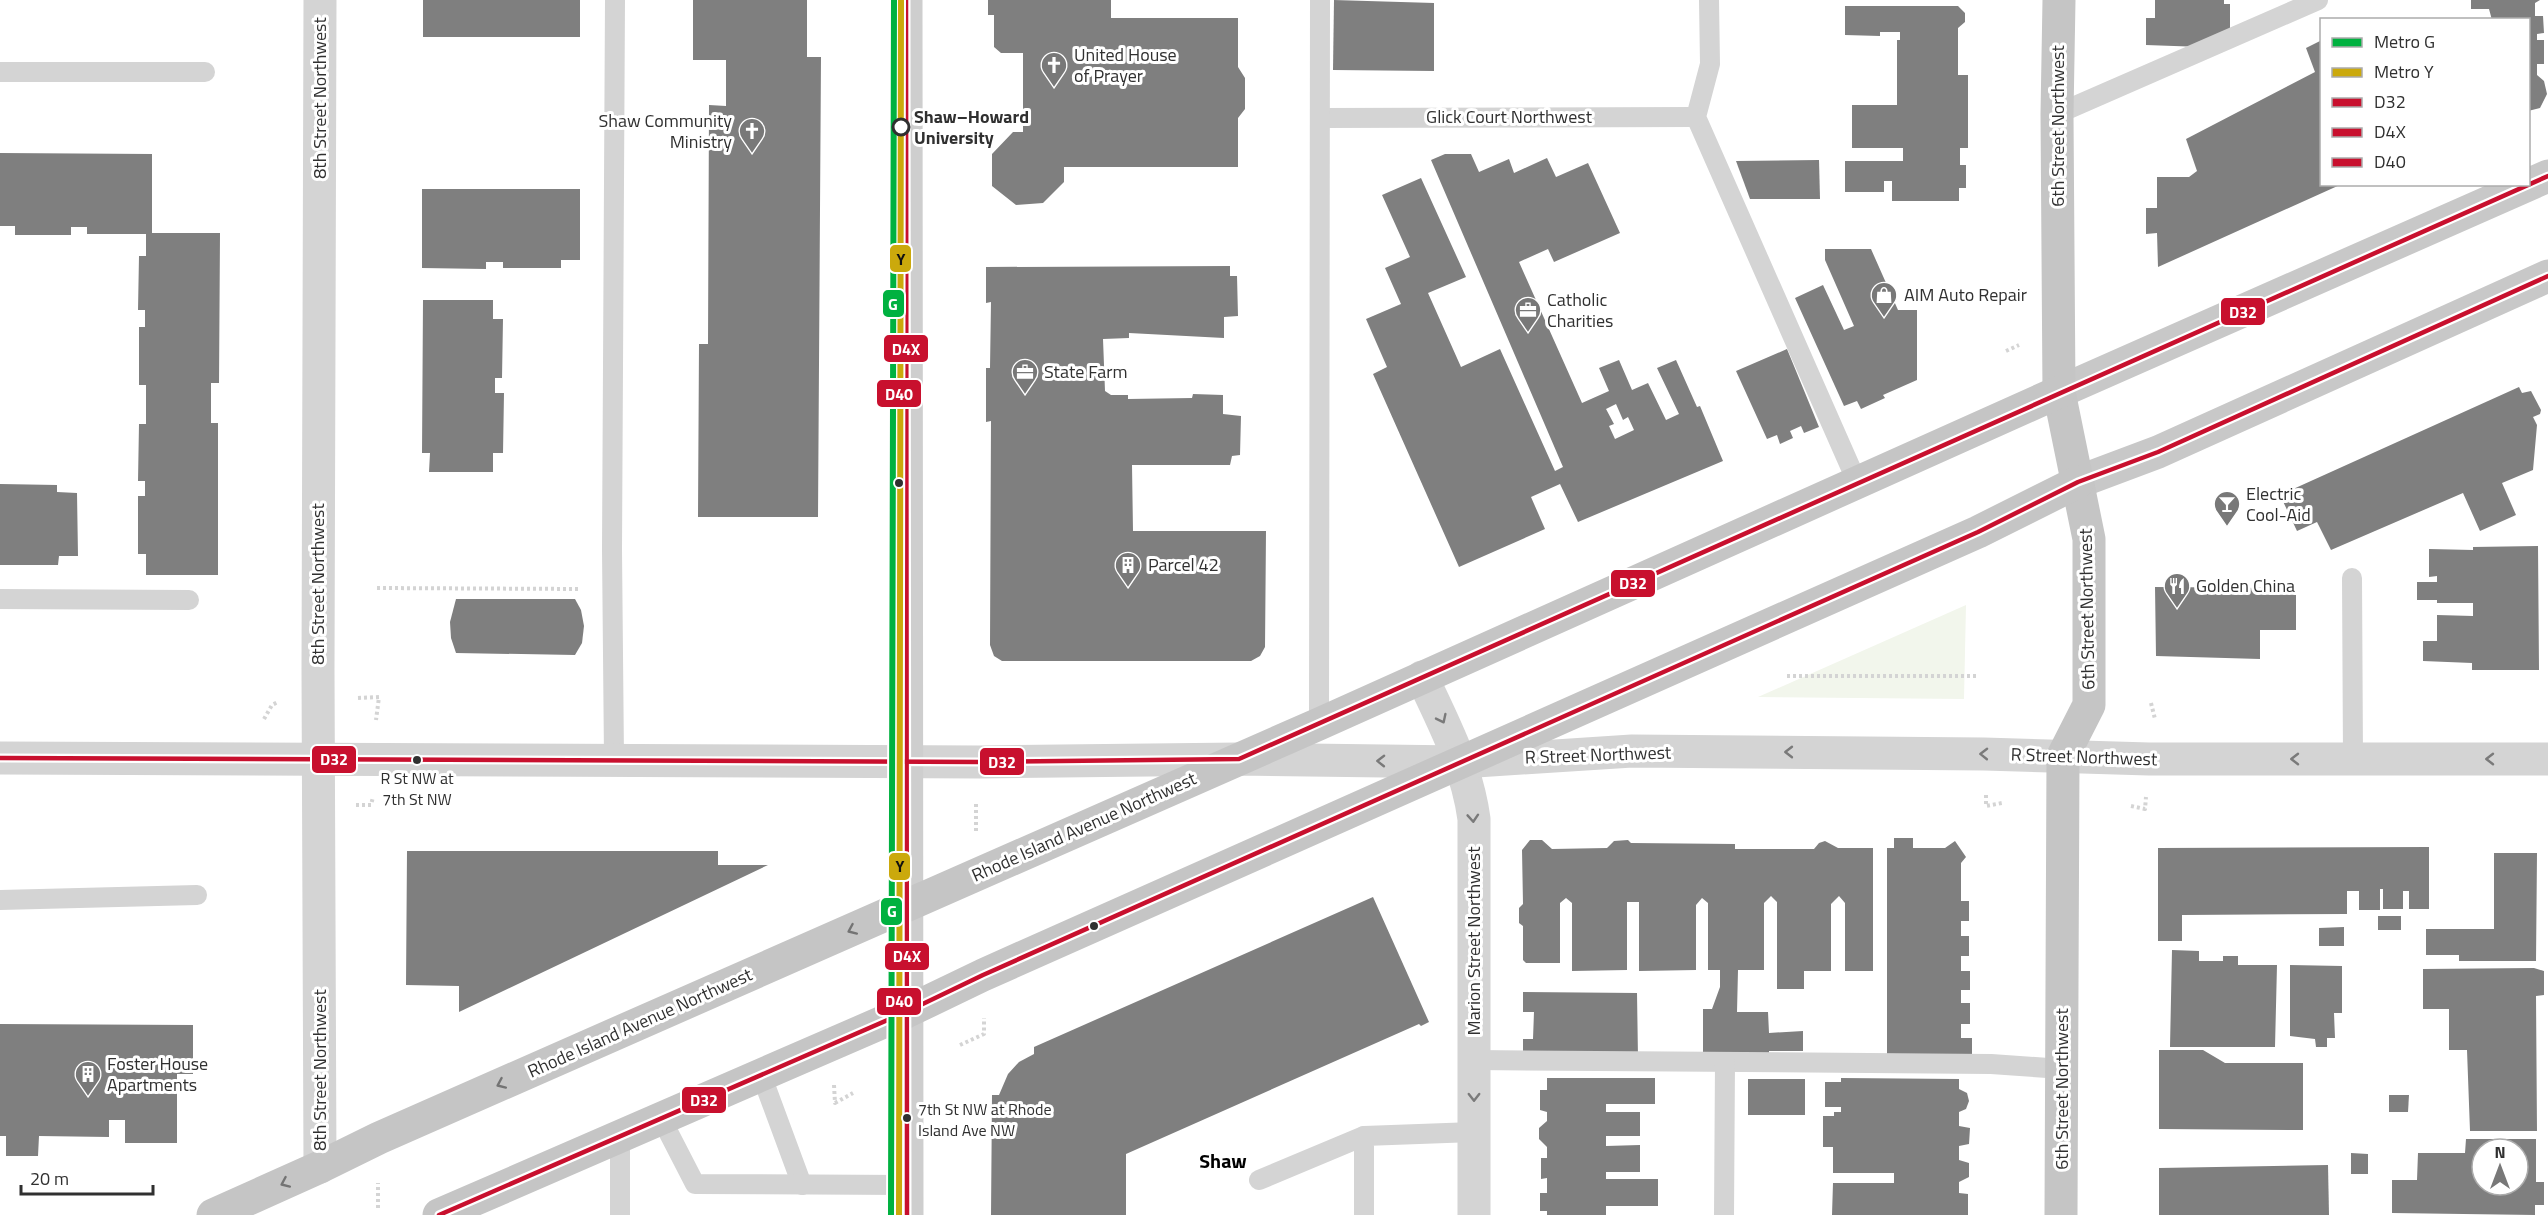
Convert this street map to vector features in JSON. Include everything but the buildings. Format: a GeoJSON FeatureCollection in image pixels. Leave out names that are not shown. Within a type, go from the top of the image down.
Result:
{"type":"FeatureCollection","features":[{"type":"Feature","properties":{"kind":"highway","name":"6th Street Northwest"},"geometry":{"type":"LineString","coordinates":[[2059,0],[2057,114],[2060,392],[2089,539],[2089,705],[2064,756],[2061,1215]]}},
{"type":"Feature","properties":{"kind":"highway","name":"Rhode Island Avenue Northwest"},"geometry":{"type":"LineString","coordinates":[[213,1215],[379,1138],[1319,724],[2060,392]]}},
{"type":"Feature","properties":{"kind":"highway"},"geometry":{"type":"LineString","coordinates":[[438,1215],[906,1011],[1978,532],[2078,482]]}},
{"type":"Feature","properties":{"kind":"main road"},"geometry":{"type":"LineString","coordinates":[[906,0],[907,1200]]}},
{"type":"Feature","properties":{"kind":"main road","name":"Rhode Island Avenue Northwest"},"geometry":{"type":"LineString","coordinates":[[2530,184],[2548,176]]}},
{"type":"Feature","properties":{"kind":"main road","name":"Rhode Island Avenue Northwest"},"geometry":{"type":"LineString","coordinates":[[2060,392],[2525,186]]}},
{"type":"Feature","properties":{"kind":"main road"},"geometry":{"type":"LineString","coordinates":[[2078,482],[2158,452],[2548,276]]}},
{"type":"Feature","properties":{"kind":"street","name":"8th Street Northwest"},"geometry":{"type":"LineString","coordinates":[[320,0],[320,1167]]}},
{"type":"Feature","properties":{"kind":"street","name":"Marion Street Northwest"},"geometry":{"type":"LineString","coordinates":[[1422,677],[1461,762],[1474,819],[1474,1215]]}},
{"type":"Feature","properties":{"kind":"street","name":"R Street Northwest"},"geometry":{"type":"LineString","coordinates":[[0,758],[980,762],[1239,759],[1461,762],[1632,751],[2149,759],[2548,759]]}},
{"type":"Feature","properties":{"kind":"lane"},"geometry":{"type":"LineString","coordinates":[[614,759],[612,538],[615,0]]}},
{"type":"Feature","properties":{"kind":"lane"},"geometry":{"type":"LineString","coordinates":[[1319,724],[1320,0]]}},
{"type":"Feature","properties":{"kind":"lane"},"geometry":{"type":"LineString","coordinates":[[1709,0],[1710,64],[1696,117],[1857,482]]}},
{"type":"Feature","properties":{"kind":"lane"},"geometry":{"type":"LineString","coordinates":[[2057,114],[2318,0]]}},
{"type":"Feature","properties":{"kind":"lane"},"geometry":{"type":"LineString","coordinates":[[0,72],[205,72]]}},
{"type":"Feature","properties":{"kind":"lane","name":"Glick Court Northwest"},"geometry":{"type":"LineString","coordinates":[[1321,118],[1696,117]]}},
{"type":"Feature","properties":{"kind":"lane"},"geometry":{"type":"LineString","coordinates":[[2352,578],[2353,759]]}},
{"type":"Feature","properties":{"kind":"lane"},"geometry":{"type":"LineString","coordinates":[[0,599],[189,600]]}},
{"type":"Feature","properties":{"kind":"lane"},"geometry":{"type":"LineString","coordinates":[[0,900],[197,895]]}},
{"type":"Feature","properties":{"kind":"lane"},"geometry":{"type":"LineString","coordinates":[[1474,1060],[1991,1064],[2062,1068]]}},
{"type":"Feature","properties":{"kind":"lane"},"geometry":{"type":"LineString","coordinates":[[1724,1215],[1725,1062]]}},
{"type":"Feature","properties":{"kind":"lane"},"geometry":{"type":"LineString","coordinates":[[761,1074],[802,1185]]}},
{"type":"Feature","properties":{"kind":"lane"},"geometry":{"type":"LineString","coordinates":[[661,1118],[695,1184],[802,1185],[907,1200]]}},
{"type":"Feature","properties":{"kind":"lane"},"geometry":{"type":"LineString","coordinates":[[1259,1180],[1364,1136],[1474,1132]]}},
{"type":"Feature","properties":{"kind":"lane"},"geometry":{"type":"LineString","coordinates":[[620,1136],[620,1215]]}},
{"type":"Feature","properties":{"kind":"lane"},"geometry":{"type":"LineString","coordinates":[[1364,1136],[1364,1215]]}},
{"type":"Feature","properties":{"kind":"path"},"geometry":{"type":"LineString","coordinates":[[377,588],[589,589]]}},
{"type":"Feature","properties":{"kind":"path"},"geometry":{"type":"LineString","coordinates":[[1787,676],[1976,676]]}},
{"type":"Feature","properties":{"kind":"path"},"geometry":{"type":"LineString","coordinates":[[263,722],[272,705],[286,697]]}},
{"type":"Feature","properties":{"kind":"path"},"geometry":{"type":"LineString","coordinates":[[351,698],[379,697],[376,721]]}},
{"type":"Feature","properties":{"kind":"path"},"geometry":{"type":"LineString","coordinates":[[2151,703],[2155,720]]}},
{"type":"Feature","properties":{"kind":"path"},"geometry":{"type":"LineString","coordinates":[[1985,788],[1986,806],[2002,803]]}},
{"type":"Feature","properties":{"kind":"path"},"geometry":{"type":"LineString","coordinates":[[2131,806],[2145,809],[2147,789]]}},
{"type":"Feature","properties":{"kind":"path"},"geometry":{"type":"LineString","coordinates":[[976,831],[977,798]]}},
{"type":"Feature","properties":{"kind":"path"},"geometry":{"type":"LineString","coordinates":[[960,1045],[984,1034],[984,1011]]}},
{"type":"Feature","properties":{"kind":"path"},"geometry":{"type":"LineString","coordinates":[[834,1082],[835,1103],[853,1093]]}},
{"type":"Feature","properties":{"kind":"path"},"geometry":{"type":"LineString","coordinates":[[378,1208],[379,1173]]}},
{"type":"Feature","properties":{"kind":"shaded area"},"geometry":{"type":"Polygon","coordinates":[[[1966,605],[1964,699],[1758,697],[1966,605]]]}},
{"type":"Feature","properties":{"kind":"metro line","name":"G"},"geometry":{"type":"LineString","coordinates":[[891,1215],[894,0]]}},
{"type":"Feature","properties":{"kind":"metro line","name":"Y"},"geometry":{"type":"LineString","coordinates":[[899,1215],[901,0]]}},
{"type":"Feature","properties":{"kind":"transit line","name":"D40"},"geometry":{"type":"LineString","coordinates":[[899,0],[899,1215]]}},
{"type":"Feature","properties":{"kind":"transit line","name":"D4X"},"geometry":{"type":"LineString","coordinates":[[906,0],[907,1215]]}},
{"type":"Feature","properties":{"kind":"transit line","name":"D32"},"geometry":{"type":"LineString","coordinates":[[2530,184],[2548,176]]}},
{"type":"Feature","properties":{"kind":"transit line","name":"D32"},"geometry":{"type":"LineString","coordinates":[[0,758],[980,762],[1239,759],[2526,186]]}},
{"type":"Feature","properties":{"kind":"transit line","name":"D32"},"geometry":{"type":"LineString","coordinates":[[439,1215],[906,1012],[983,975],[1978,532],[2078,482],[2158,452],[2548,276]]}},
{"type":"Feature","properties":{"kind":"place","name":"United House of Prayer"},"geometry":{"type":"Point","coordinates":[1054,88]}},
{"type":"Feature","properties":{"kind":"place","name":"Shaw–Howard University"},"geometry":{"type":"Point","coordinates":[901,127]}},
{"type":"Feature","properties":{"kind":"place","name":"Shaw Community Ministry"},"geometry":{"type":"Point","coordinates":[752,154]}},
{"type":"Feature","properties":{"kind":"place","name":"AIM Auto Repair"},"geometry":{"type":"Point","coordinates":[1884,318]}},
{"type":"Feature","properties":{"kind":"place","name":"Catholic Charities"},"geometry":{"type":"Point","coordinates":[1528,333]}},
{"type":"Feature","properties":{"kind":"place","name":"State Farm"},"geometry":{"type":"Point","coordinates":[1025,395]}},
{"type":"Feature","properties":{"kind":"place","name":"Electric Cool-Aid"},"geometry":{"type":"Point","coordinates":[2227,527]}},
{"type":"Feature","properties":{"kind":"place","name":"Parcel 42"},"geometry":{"type":"Point","coordinates":[1128,588]}},
{"type":"Feature","properties":{"kind":"place","name":"Golden China"},"geometry":{"type":"Point","coordinates":[2177,609]}},
{"type":"Feature","properties":{"kind":"place","name":"R St NW at 7th St NW"},"geometry":{"type":"Point","coordinates":[417,760]}},
{"type":"Feature","properties":{"kind":"place","name":"Foster House Apartments"},"geometry":{"type":"Point","coordinates":[88,1097]}},
{"type":"Feature","properties":{"kind":"place","name":"7th St NW at Rhode Island Ave NW"},"geometry":{"type":"Point","coordinates":[907,1118]}},
{"type":"Feature","properties":{"kind":"district","name":"Shaw"},"geometry":{"type":"Point","coordinates":[1223,1161]}}]}
